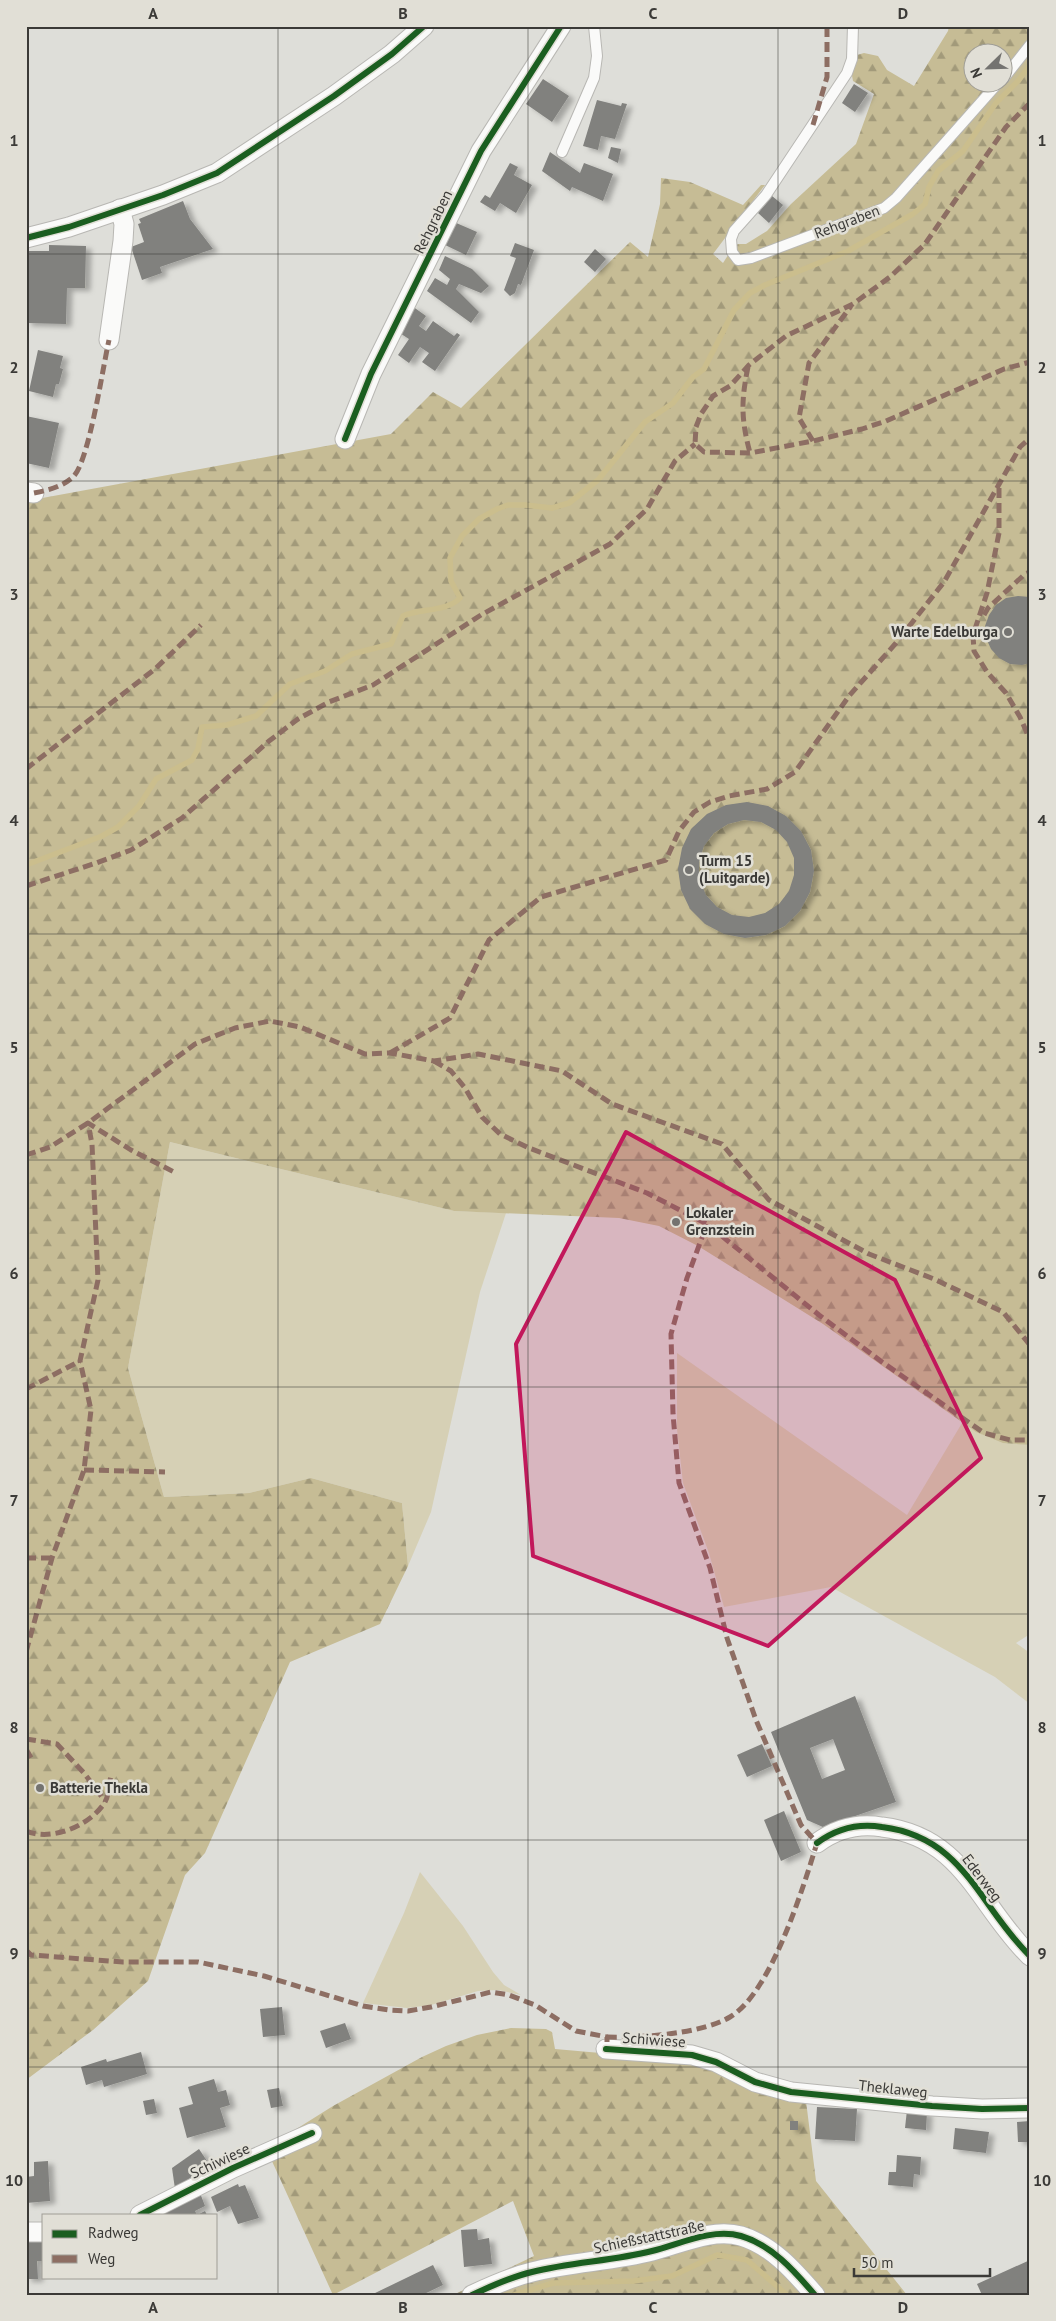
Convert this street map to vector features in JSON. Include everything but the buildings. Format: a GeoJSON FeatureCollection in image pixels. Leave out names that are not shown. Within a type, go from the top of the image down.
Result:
{"type":"FeatureCollection","features":[{"type":"Feature","properties":{"kind":"street"},"geometry":{"type":"LineString","coordinates":[[26,238],[178,189],[224,168],[392,54],[424,26]]}},
{"type":"Feature","properties":{"kind":"street","name":"Rehgraben"},"geometry":{"type":"LineString","coordinates":[[345,439],[371,374],[481,151],[561,26]]}},
{"type":"Feature","properties":{"kind":"street"},"geometry":{"type":"LineString","coordinates":[[109,340],[123,241],[124,224],[120,209]]}},
{"type":"Feature","properties":{"kind":"street","name":"Ederweg"},"geometry":{"type":"LineString","coordinates":[[817,1843],[829,1834],[848,1828],[870,1825],[896,1828],[924,1838],[954,1859],[1000,1923],[1030,1956]]}},
{"type":"Feature","properties":{"kind":"street","name":"Schiwiese"},"geometry":{"type":"LineString","coordinates":[[606,2049],[692,2055],[716,2062],[755,2082]]}},
{"type":"Feature","properties":{"kind":"street","name":"Theklaweg"},"geometry":{"type":"LineString","coordinates":[[755,2082],[791,2092],[932,2106],[982,2109],[1030,2108]]}},
{"type":"Feature","properties":{"kind":"street","name":"Schiwiese"},"geometry":{"type":"LineString","coordinates":[[142,2214],[233,2168],[312,2133]]}},
{"type":"Feature","properties":{"kind":"street"},"geometry":{"type":"LineString","coordinates":[[26,2232],[42,2232]]}},
{"type":"Feature","properties":{"kind":"street","name":"Schießstattstraße"},"geometry":{"type":"LineString","coordinates":[[472,2295],[534,2271],[615,2259],[718,2235],[740,2236],[758,2243],[777,2256],[815,2295]]}},
{"type":"Feature","properties":{"kind":"lane"},"geometry":{"type":"LineString","coordinates":[[562,152],[594,78],[597,56],[594,26]]}},
{"type":"Feature","properties":{"kind":"lane","name":"Rehgraben"},"geometry":{"type":"LineString","coordinates":[[854,26],[852,59],[840,86],[766,195],[732,234],[732,252],[738,260],[751,258],[884,208],[896,198],[990,92]]}},
{"type":"Feature","properties":{"kind":"lane"},"geometry":{"type":"LineString","coordinates":[[1014,65],[1030,45]]}},
{"type":"Feature","properties":{"kind":"highlighted area"},"geometry":{"type":"Polygon","coordinates":[[[626,1132],[895,1280],[981,1458],[768,1646],[533,1556],[516,1344],[626,1132]]]}},
{"type":"Feature","properties":{"kind":"shaded area"},"geometry":{"type":"Polygon","coordinates":[[[170,1142],[454,1211],[506,1213],[480,1292],[431,1512],[408,1566],[402,1503],[311,1478],[249,1493],[164,1497],[128,1368],[170,1142]]]}},
{"type":"Feature","properties":{"kind":"shaded area"},"geometry":{"type":"Polygon","coordinates":[[[677,1353],[907,1515],[962,1423],[994,1439],[1030,1445],[1030,1634],[1016,1643],[1030,1653],[1030,1704],[995,1677],[831,1587],[724,1607],[709,1553],[683,1483],[677,1429],[677,1353]]]}},
{"type":"Feature","properties":{"kind":"shaded area"},"geometry":{"type":"Polygon","coordinates":[[[420,1872],[463,1926],[493,1972],[504,1985],[521,1995],[498,1990],[478,1991],[431,2005],[407,2008],[363,2003],[404,1913],[420,1872]]]}},
{"type":"Feature","properties":{"kind":"green space"},"geometry":{"type":"Polygon","coordinates":[[[949,26],[1030,26],[1030,1445],[1003,1443],[976,1432],[823,1324],[698,1246],[659,1226],[619,1218],[454,1211],[170,1142],[128,1368],[164,1497],[249,1493],[311,1478],[402,1503],[408,1566],[380,1624],[290,1662],[205,1853],[185,1875],[148,1981],[93,2030],[26,2080],[26,501],[391,434],[433,392],[461,408],[630,242],[648,257],[660,204],[661,178],[690,182],[743,205],[761,185],[765,185],[713,254],[723,263],[734,246],[746,244],[767,231],[791,204],[856,144],[874,94],[853,81],[851,70],[857,55],[864,53],[878,56],[887,70],[914,86],[948,31],[949,26]]]}},
{"type":"Feature","properties":{"kind":"green space"},"geometry":{"type":"Polygon","coordinates":[[[511,2028],[546,2029],[552,2032],[555,2049],[692,2061],[806,2101],[816,2181],[907,2295],[453,2295],[534,2256],[513,2201],[333,2295],[266,2148],[333,2106],[422,2057],[477,2035],[511,2028]]]}},
{"type":"Feature","properties":{"kind":"waterway"},"geometry":{"type":"LineString","coordinates":[[26,865],[102,836],[118,827],[139,806],[156,779],[192,760],[198,749],[202,727],[227,725],[256,716],[290,684],[325,671],[352,654],[391,644],[403,616],[441,608],[455,602],[460,598],[451,581],[450,558],[462,536],[479,519],[508,505],[552,508],[569,503],[598,480],[645,422],[673,403],[693,377],[704,369],[734,310],[750,293],[848,251],[913,214],[925,204],[929,187],[938,171],[963,151],[996,103],[1018,81],[1030,65]]}},
{"type":"Feature","properties":{"kind":"waterway"},"geometry":{"type":"LineString","coordinates":[[514,2295],[553,2283],[633,2281],[672,2276],[717,2255],[747,2260],[787,2295]]}},
{"type":"Feature","properties":{"kind":"marked path"},"geometry":{"type":"LineString","coordinates":[[813,125],[827,77],[827,26]]}},
{"type":"Feature","properties":{"kind":"marked path"},"geometry":{"type":"LineString","coordinates":[[1030,103],[1006,127],[925,244],[890,277],[853,304],[786,336],[749,365],[730,386],[713,396],[701,414],[696,427],[695,444],[704,452],[750,453],[813,441],[886,421],[1004,369],[1030,362]]}},
{"type":"Feature","properties":{"kind":"marked path"},"geometry":{"type":"LineString","coordinates":[[813,441],[799,418],[809,363],[851,306]]}},
{"type":"Feature","properties":{"kind":"marked path"},"geometry":{"type":"LineString","coordinates":[[34,493],[60,486],[73,477],[79,468],[85,453],[95,413],[109,340]]}},
{"type":"Feature","properties":{"kind":"marked path"},"geometry":{"type":"LineString","coordinates":[[748,367],[743,410],[750,453]]}},
{"type":"Feature","properties":{"kind":"marked path"},"geometry":{"type":"LineString","coordinates":[[390,1053],[450,1018],[489,940],[541,897],[666,860],[679,831],[694,812],[710,802],[729,796],[767,789],[795,772],[849,696],[896,643],[944,582],[1020,447],[1030,438]]}},
{"type":"Feature","properties":{"kind":"marked path"},"geometry":{"type":"LineString","coordinates":[[26,886],[131,850],[182,818],[269,741],[298,719],[329,702],[373,685],[481,615],[610,544],[647,509],[675,461],[695,444]]}},
{"type":"Feature","properties":{"kind":"marked path"},"geometry":{"type":"LineString","coordinates":[[999,488],[999,533],[987,593],[973,635],[974,651],[987,672],[1006,693],[1020,717],[1030,740]]}},
{"type":"Feature","properties":{"kind":"marked path"},"geometry":{"type":"LineString","coordinates":[[984,615],[988,608],[1025,574],[1030,572]]}},
{"type":"Feature","properties":{"kind":"marked path"},"geometry":{"type":"LineString","coordinates":[[26,769],[155,669],[201,625]]}},
{"type":"Feature","properties":{"kind":"marked path"},"geometry":{"type":"LineString","coordinates":[[26,1155],[50,1147],[88,1123],[195,1044],[235,1028],[270,1021],[300,1027],[365,1054],[390,1053],[434,1061],[478,1054],[562,1071],[612,1104],[722,1144],[769,1200],[869,1254],[934,1279],[1003,1312],[1030,1345]]}},
{"type":"Feature","properties":{"kind":"marked path"},"geometry":{"type":"LineString","coordinates":[[434,1061],[451,1071],[465,1088],[482,1117],[500,1134],[529,1148],[647,1193],[707,1224],[819,1315],[882,1362],[984,1433],[1010,1440],[1030,1440]]}},
{"type":"Feature","properties":{"kind":"marked path"},"geometry":{"type":"LineString","coordinates":[[26,1652],[52,1558],[84,1470],[91,1410],[80,1361],[98,1280],[92,1144],[88,1123],[131,1150],[174,1172]]}},
{"type":"Feature","properties":{"kind":"marked path"},"geometry":{"type":"LineString","coordinates":[[607,2037],[653,2036],[687,2031],[718,2023],[730,2017],[745,2004],[759,1986],[784,1938],[817,1843],[801,1825],[756,1720],[727,1638],[710,1568],[679,1483],[673,1414],[671,1334],[687,1278],[707,1224]]}},
{"type":"Feature","properties":{"kind":"marked path"},"geometry":{"type":"LineString","coordinates":[[26,1389],[80,1361]]}},
{"type":"Feature","properties":{"kind":"marked path"},"geometry":{"type":"LineString","coordinates":[[84,1470],[165,1472]]}},
{"type":"Feature","properties":{"kind":"marked path"},"geometry":{"type":"LineString","coordinates":[[26,1558],[52,1558]]}},
{"type":"Feature","properties":{"kind":"marked path"},"geometry":{"type":"LineString","coordinates":[[26,1739],[57,1744],[84,1773],[105,1801]]}},
{"type":"Feature","properties":{"kind":"marked path"},"geometry":{"type":"LineString","coordinates":[[26,1749],[33,1761]]}},
{"type":"Feature","properties":{"kind":"marked path"},"geometry":{"type":"LineString","coordinates":[[26,1831],[36,1834],[59,1833],[81,1824],[99,1810],[105,1802],[111,1776]]}},
{"type":"Feature","properties":{"kind":"marked path"},"geometry":{"type":"LineString","coordinates":[[26,1950],[31,1955],[123,1962],[198,1962],[264,1976],[363,2006],[389,2010],[408,2011],[431,2007],[491,1992],[509,1995],[535,2005],[576,2031],[607,2037],[607,2042]]}},
{"type":"Feature","properties":{"kind":"cycle path"},"geometry":{"type":"LineString","coordinates":[[26,238],[69,227],[163,195],[217,173],[334,96],[392,54],[424,26]]}},
{"type":"Feature","properties":{"kind":"cycle path"},"geometry":{"type":"LineString","coordinates":[[345,439],[371,374],[481,151],[561,26]]}},
{"type":"Feature","properties":{"kind":"cycle path"},"geometry":{"type":"LineString","coordinates":[[817,1843],[832,1834],[848,1828],[873,1826],[910,1833],[932,1844],[951,1859],[967,1876],[1012,1936],[1030,1956]]}},
{"type":"Feature","properties":{"kind":"cycle path"},"geometry":{"type":"LineString","coordinates":[[606,2049],[692,2055],[716,2062],[755,2082],[791,2092],[932,2106],[982,2109],[1030,2108]]}},
{"type":"Feature","properties":{"kind":"cycle path"},"geometry":{"type":"LineString","coordinates":[[142,2214],[233,2168],[312,2133]]}},
{"type":"Feature","properties":{"kind":"cycle path"},"geometry":{"type":"LineString","coordinates":[[472,2295],[509,2279],[532,2272],[637,2254],[707,2235],[719,2234],[741,2236],[763,2246],[782,2260],[815,2295]]}},
{"type":"Feature","properties":{"kind":"place","name":"Warte Edelburga"},"geometry":{"type":"Point","coordinates":[1008,632]}},
{"type":"Feature","properties":{"kind":"place","name":"Turm 15 (Luitgarde)"},"geometry":{"type":"Point","coordinates":[689,870]}},
{"type":"Feature","properties":{"kind":"place","name":"Lokaler Grenzstein"},"geometry":{"type":"Point","coordinates":[676,1222]}},
{"type":"Feature","properties":{"kind":"place","name":"Batterie Thekla"},"geometry":{"type":"Point","coordinates":[40,1788]}}]}
